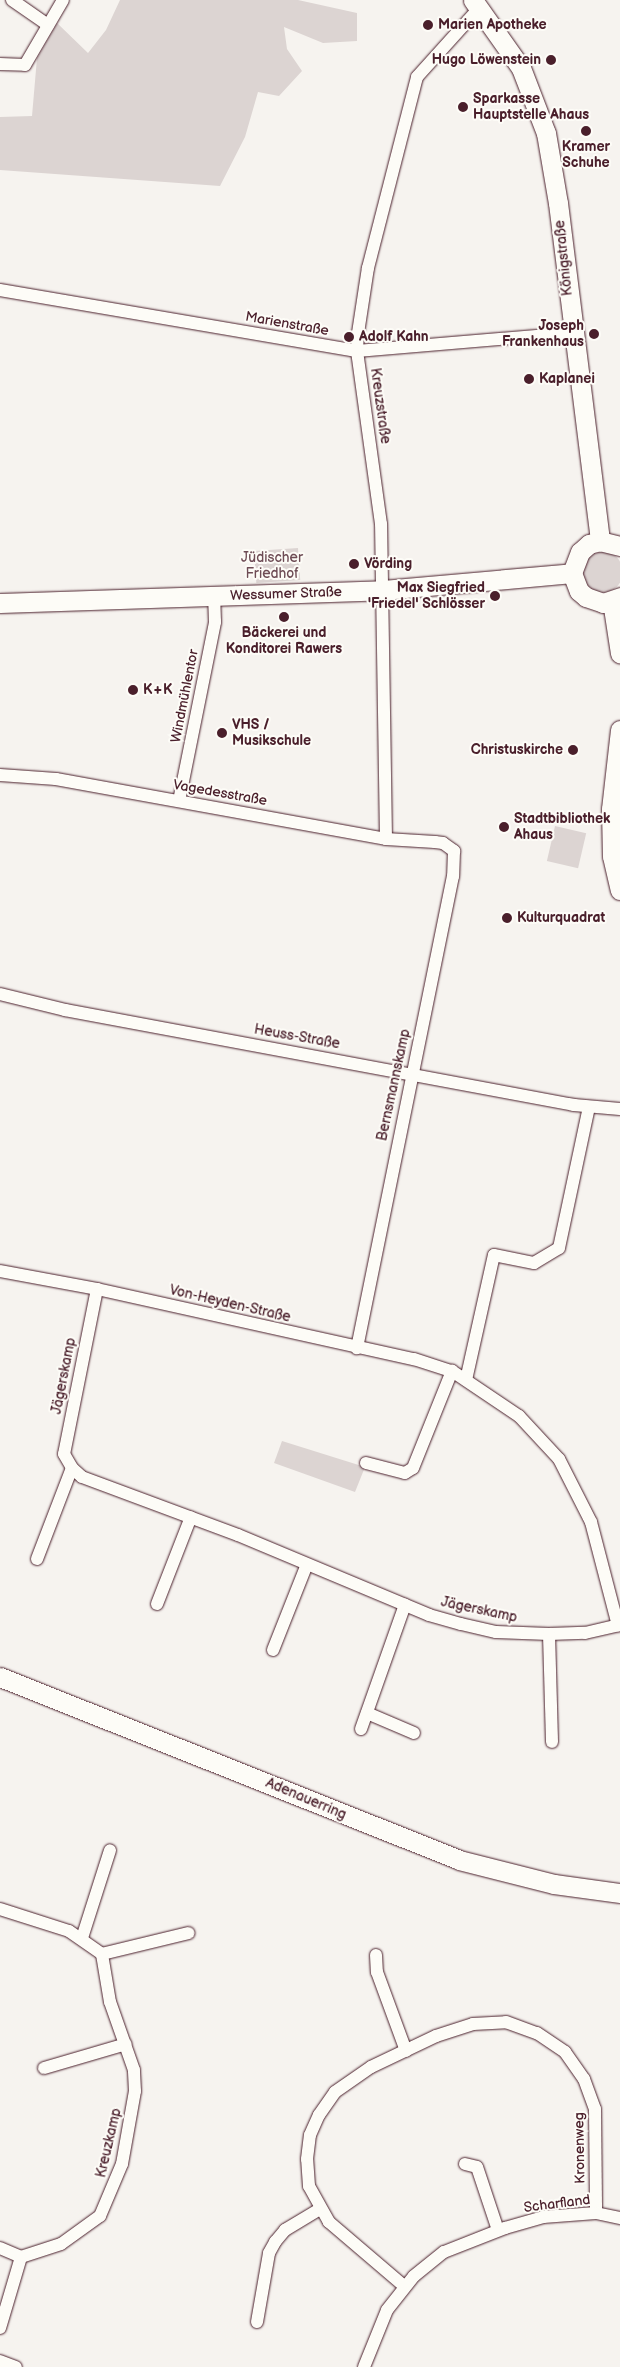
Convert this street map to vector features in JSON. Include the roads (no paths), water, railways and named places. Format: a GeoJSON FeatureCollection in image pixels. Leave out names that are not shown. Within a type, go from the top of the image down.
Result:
{"type":"FeatureCollection","features":[{"type":"Feature","properties":{"kind":"street"},"geometry":{"type":"LineString","coordinates":[[12,0],[48,25]]}},
{"type":"Feature","properties":{"kind":"street"},"geometry":{"type":"LineString","coordinates":[[0,64],[26,65],[62,0]]}},
{"type":"Feature","properties":{"kind":"street","name":"Königstraße"},"geometry":{"type":"LineString","coordinates":[[476,4],[521,68],[536,100],[548,142],[558,203],[572,333],[600,541]]}},
{"type":"Feature","properties":{"kind":"street","name":"Kreuzstraße"},"geometry":{"type":"LineString","coordinates":[[386,839],[381,524],[357,351],[368,268],[417,77],[476,4]]}},
{"type":"Feature","properties":{"kind":"street","name":"Marienstraße"},"geometry":{"type":"LineString","coordinates":[[0,290],[357,351],[572,333]]}},
{"type":"Feature","properties":{"kind":"street"},"geometry":{"type":"LineString","coordinates":[[620,546],[600,541],[580,552],[572,573],[579,591],[586,597],[603,602],[616,599],[620,653]]}},
{"type":"Feature","properties":{"kind":"street","name":"Wessumer Straße"},"geometry":{"type":"LineString","coordinates":[[0,603],[383,590],[572,573]]}},
{"type":"Feature","properties":{"kind":"street","name":"Windmühlentor"},"geometry":{"type":"LineString","coordinates":[[179,801],[216,622],[214,597]]}},
{"type":"Feature","properties":{"kind":"street"},"geometry":{"type":"LineString","coordinates":[[620,730],[611,825],[612,856],[620,890]]}},
{"type":"Feature","properties":{"kind":"street","name":"Vagedesstraße"},"geometry":{"type":"LineString","coordinates":[[0,775],[56,779],[386,839],[435,842]]}},
{"type":"Feature","properties":{"kind":"street","name":"Bernsmannskamp"},"geometry":{"type":"LineString","coordinates":[[357,1348],[414,1073],[455,862],[451,847],[435,842]]}},
{"type":"Feature","properties":{"kind":"street","name":"Heuss-Straße"},"geometry":{"type":"LineString","coordinates":[[0,994],[65,1010],[414,1073],[589,1107],[620,1109]]}},
{"type":"Feature","properties":{"kind":"street"},"geometry":{"type":"LineString","coordinates":[[466,1380],[494,1255],[534,1263],[559,1248],[589,1107]]}},
{"type":"Feature","properties":{"kind":"street","name":"Von-Heyden-Straße"},"geometry":{"type":"LineString","coordinates":[[0,1272],[97,1288],[452,1371],[519,1416],[559,1459],[591,1522],[619,1625]]}},
{"type":"Feature","properties":{"kind":"street","name":"Jägerskamp"},"geometry":{"type":"LineString","coordinates":[[97,1288],[64,1454],[72,1468],[82,1477],[191,1517],[405,1605],[461,1624],[496,1632],[550,1634],[585,1633],[619,1625]]}},
{"type":"Feature","properties":{"kind":"street"},"geometry":{"type":"LineString","coordinates":[[366,1463],[405,1473],[413,1468],[452,1371]]}},
{"type":"Feature","properties":{"kind":"street"},"geometry":{"type":"LineString","coordinates":[[37,1559],[72,1468]]}},
{"type":"Feature","properties":{"kind":"street"},"geometry":{"type":"LineString","coordinates":[[157,1604],[191,1517]]}},
{"type":"Feature","properties":{"kind":"street"},"geometry":{"type":"LineString","coordinates":[[273,1650],[307,1564]]}},
{"type":"Feature","properties":{"kind":"street"},"geometry":{"type":"LineString","coordinates":[[361,1729],[405,1605]]}},
{"type":"Feature","properties":{"kind":"street"},"geometry":{"type":"LineString","coordinates":[[550,1634],[552,1742]]}},
{"type":"Feature","properties":{"kind":"street","name":"Adenauerring"},"geometry":{"type":"LineString","coordinates":[[0,1677],[459,1860],[554,1884],[620,1893]]}},
{"type":"Feature","properties":{"kind":"street"},"geometry":{"type":"LineString","coordinates":[[367,1713],[414,1733]]}},
{"type":"Feature","properties":{"kind":"street"},"geometry":{"type":"LineString","coordinates":[[82,1938],[110,1850]]}},
{"type":"Feature","properties":{"kind":"street"},"geometry":{"type":"LineString","coordinates":[[0,1909],[82,1938],[102,1954],[189,1933]]}},
{"type":"Feature","properties":{"kind":"street","name":"Kreuzkamp"},"geometry":{"type":"LineString","coordinates":[[21,2257],[61,2244],[82,2231],[100,2216],[112,2194],[122,2164],[136,2092],[134,2070],[110,2002],[102,1954]]}},
{"type":"Feature","properties":{"kind":"street"},"geometry":{"type":"LineString","coordinates":[[376,1955],[377,1972],[406,2051]]}},
{"type":"Feature","properties":{"kind":"street","name":"Kronenweg"},"geometry":{"type":"LineString","coordinates":[[404,2286],[343,2236],[320,2209],[309,2186],[307,2159],[310,2135],[319,2115],[336,2092],[354,2077],[454,2030],[490,2021],[522,2026],[551,2041],[564,2052],[584,2079],[595,2109],[596,2214]]}},
{"type":"Feature","properties":{"kind":"street"},"geometry":{"type":"LineString","coordinates":[[44,2068],[126,2044]]}},
{"type":"Feature","properties":{"kind":"street"},"geometry":{"type":"LineString","coordinates":[[465,2164],[477,2167],[498,2230]]}},
{"type":"Feature","properties":{"kind":"street"},"geometry":{"type":"LineString","coordinates":[[257,2322],[269,2253],[275,2242],[285,2230],[320,2209]]}},
{"type":"Feature","properties":{"kind":"street","name":"Scharfland"},"geometry":{"type":"LineString","coordinates":[[364,2367],[377,2330],[404,2286],[426,2264],[444,2252],[498,2230],[543,2217],[596,2214],[620,2218]]}},
{"type":"Feature","properties":{"kind":"street"},"geometry":{"type":"LineString","coordinates":[[0,2248],[21,2257],[0,2328]]}},
{"type":"Feature","properties":{"kind":"street"},"geometry":{"type":"LineString","coordinates":[[0,2361],[16,2367]]}},
{"type":"Feature","properties":{"kind":"place","name":"Marien Apotheke"},"geometry":{"type":"Point","coordinates":[428,25]}},
{"type":"Feature","properties":{"kind":"place","name":"Hugo Löwenstein"},"geometry":{"type":"Point","coordinates":[551,60]}},
{"type":"Feature","properties":{"kind":"place","name":"Sparkasse Hauptstelle Ahaus"},"geometry":{"type":"Point","coordinates":[463,107]}},
{"type":"Feature","properties":{"kind":"place","name":"Kramer Schuhe"},"geometry":{"type":"Point","coordinates":[586,131]}},
{"type":"Feature","properties":{"kind":"place","name":"Joseph Frankenhaus"},"geometry":{"type":"Point","coordinates":[594,334]}},
{"type":"Feature","properties":{"kind":"place","name":"Adolf Kahn"},"geometry":{"type":"Point","coordinates":[349,337]}},
{"type":"Feature","properties":{"kind":"place","name":"Kaplanei"},"geometry":{"type":"Point","coordinates":[529,379]}},
{"type":"Feature","properties":{"kind":"place","name":"Vörding"},"geometry":{"type":"Point","coordinates":[354,564]}},
{"type":"Feature","properties":{"kind":"place","name":"Max Siegfried 'Friedel' Schlösser"},"geometry":{"type":"Point","coordinates":[495,596]}},
{"type":"Feature","properties":{"kind":"place","name":"Bäckerei und Konditorei Rawers"},"geometry":{"type":"Point","coordinates":[284,617]}},
{"type":"Feature","properties":{"kind":"place","name":"K+K"},"geometry":{"type":"Point","coordinates":[133,690]}},
{"type":"Feature","properties":{"kind":"place","name":"VHS / Musikschule"},"geometry":{"type":"Point","coordinates":[222,733]}},
{"type":"Feature","properties":{"kind":"place","name":"Christuskirche"},"geometry":{"type":"Point","coordinates":[573,750]}},
{"type":"Feature","properties":{"kind":"place","name":"Stadtbibliothek Ahaus"},"geometry":{"type":"Point","coordinates":[504,827]}},
{"type":"Feature","properties":{"kind":"place","name":"Kulturquadrat"},"geometry":{"type":"Point","coordinates":[507,918]}},
{"type":"Feature","properties":{"kind":"park label","name":"Jüdischer Friedhof"},"geometry":{"type":"Point","coordinates":[272,566]}}]}
